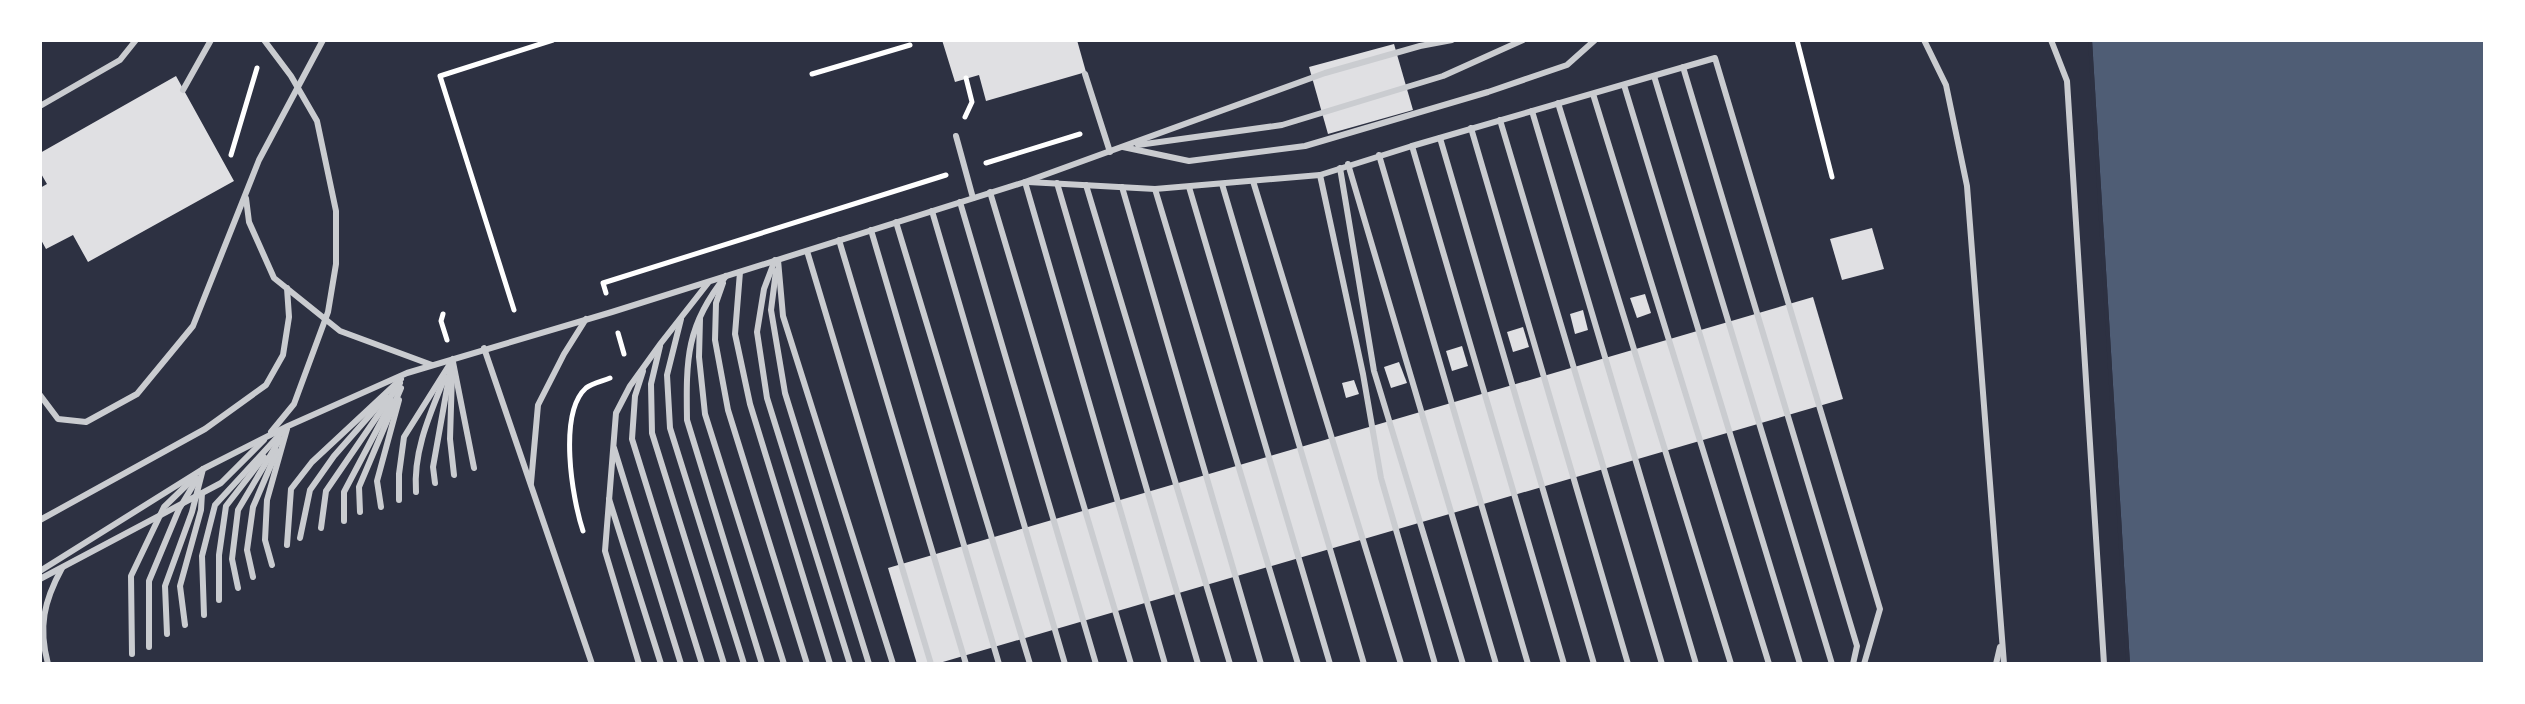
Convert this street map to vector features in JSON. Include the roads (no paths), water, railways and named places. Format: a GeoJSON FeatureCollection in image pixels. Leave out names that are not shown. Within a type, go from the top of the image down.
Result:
{"type":"FeatureCollection","features":[{"type":"Feature","properties":{"kind":"lane"},"geometry":{"type":"LineString","coordinates":[[40,106],[120,60],[136,40]]}},
{"type":"Feature","properties":{"kind":"lane"},"geometry":{"type":"LineString","coordinates":[[183,90],[211,40]]}},
{"type":"Feature","properties":{"kind":"lane"},"geometry":{"type":"LineString","coordinates":[[40,579],[221,483],[255,451],[294,404],[328,312],[336,264],[336,211],[317,121],[291,76],[264,40]]}},
{"type":"Feature","properties":{"kind":"lane"},"geometry":{"type":"LineString","coordinates":[[40,395],[58,419],[86,422],[137,394],[193,326],[259,160],[323,40]]}},
{"type":"Feature","properties":{"kind":"lane"},"geometry":{"type":"LineString","coordinates":[[40,571],[203,469],[288,426],[407,373],[1025,182],[1325,73],[1452,40]]}},
{"type":"Feature","properties":{"kind":"lane"},"geometry":{"type":"LineString","coordinates":[[1123,147],[1282,125],[1443,76],[1523,40]]}},
{"type":"Feature","properties":{"kind":"lane"},"geometry":{"type":"LineString","coordinates":[[1123,147],[1189,161],[1305,146],[1488,92],[1567,65],[1595,40]]}},
{"type":"Feature","properties":{"kind":"lane"},"geometry":{"type":"LineString","coordinates":[[1924,40],[1946,85],[1967,186],[2002,664]]}},
{"type":"Feature","properties":{"kind":"lane"},"geometry":{"type":"LineString","coordinates":[[2051,40],[2067,81],[2104,664]]}},
{"type":"Feature","properties":{"kind":"lane"},"geometry":{"type":"LineString","coordinates":[[1025,182],[1155,189],[1320,175],[1348,164],[1715,58],[1880,609],[1864,664]]}},
{"type":"Feature","properties":{"kind":"lane"},"geometry":{"type":"LineString","coordinates":[[1683,67],[1857,646],[1853,664]]}},
{"type":"Feature","properties":{"kind":"lane"},"geometry":{"type":"LineString","coordinates":[[1085,74],[1110,152]]}},
{"type":"Feature","properties":{"kind":"lane"},"geometry":{"type":"LineString","coordinates":[[1654,76],[1832,664]]}},
{"type":"Feature","properties":{"kind":"lane"},"geometry":{"type":"LineString","coordinates":[[1624,85],[1800,664]]}},
{"type":"Feature","properties":{"kind":"lane"},"geometry":{"type":"LineString","coordinates":[[1593,94],[1769,664]]}},
{"type":"Feature","properties":{"kind":"lane"},"geometry":{"type":"LineString","coordinates":[[1558,103],[1731,664]]}},
{"type":"Feature","properties":{"kind":"lane"},"geometry":{"type":"LineString","coordinates":[[1532,111],[1696,664]]}},
{"type":"Feature","properties":{"kind":"lane"},"geometry":{"type":"LineString","coordinates":[[1500,120],[1662,664]]}},
{"type":"Feature","properties":{"kind":"lane"},"geometry":{"type":"LineString","coordinates":[[1471,128],[1628,664]]}},
{"type":"Feature","properties":{"kind":"lane"},"geometry":{"type":"LineString","coordinates":[[956,136],[973,198]]}},
{"type":"Feature","properties":{"kind":"lane"},"geometry":{"type":"LineString","coordinates":[[1440,138],[1594,664]]}},
{"type":"Feature","properties":{"kind":"lane"},"geometry":{"type":"LineString","coordinates":[[1412,146],[1564,664]]}},
{"type":"Feature","properties":{"kind":"lane"},"geometry":{"type":"LineString","coordinates":[[1379,155],[1528,664]]}},
{"type":"Feature","properties":{"kind":"lane"},"geometry":{"type":"LineString","coordinates":[[1348,164],[1496,664]]}},
{"type":"Feature","properties":{"kind":"lane"},"geometry":{"type":"LineString","coordinates":[[1340,168],[1374,371],[1463,664]]}},
{"type":"Feature","properties":{"kind":"lane"},"geometry":{"type":"LineString","coordinates":[[1320,175],[1363,374],[1381,478],[1435,664]]}},
{"type":"Feature","properties":{"kind":"lane"},"geometry":{"type":"LineString","coordinates":[[1253,181],[1401,664]]}},
{"type":"Feature","properties":{"kind":"lane"},"geometry":{"type":"LineString","coordinates":[[1025,182],[1165,664]]}},
{"type":"Feature","properties":{"kind":"lane"},"geometry":{"type":"LineString","coordinates":[[1057,183],[1198,664]]}},
{"type":"Feature","properties":{"kind":"lane"},"geometry":{"type":"LineString","coordinates":[[1222,184],[1364,664]]}},
{"type":"Feature","properties":{"kind":"lane"},"geometry":{"type":"LineString","coordinates":[[1086,185],[1230,664]]}},
{"type":"Feature","properties":{"kind":"lane"},"geometry":{"type":"LineString","coordinates":[[1122,187],[1261,664]]}},
{"type":"Feature","properties":{"kind":"lane"},"geometry":{"type":"LineString","coordinates":[[1189,187],[1330,664]]}},
{"type":"Feature","properties":{"kind":"lane"},"geometry":{"type":"LineString","coordinates":[[1155,189],[1298,664]]}},
{"type":"Feature","properties":{"kind":"lane"},"geometry":{"type":"LineString","coordinates":[[990,192],[1131,664]]}},
{"type":"Feature","properties":{"kind":"lane"},"geometry":{"type":"LineString","coordinates":[[246,195],[249,222],[274,278],[340,331],[432,365]]}},
{"type":"Feature","properties":{"kind":"lane"},"geometry":{"type":"LineString","coordinates":[[960,202],[1096,664]]}},
{"type":"Feature","properties":{"kind":"lane"},"geometry":{"type":"LineString","coordinates":[[932,211],[1065,664]]}},
{"type":"Feature","properties":{"kind":"lane"},"geometry":{"type":"LineString","coordinates":[[896,222],[1030,664]]}},
{"type":"Feature","properties":{"kind":"lane"},"geometry":{"type":"LineString","coordinates":[[871,230],[999,664]]}},
{"type":"Feature","properties":{"kind":"lane"},"geometry":{"type":"LineString","coordinates":[[839,240],[966,664]]}},
{"type":"Feature","properties":{"kind":"lane"},"geometry":{"type":"LineString","coordinates":[[807,251],[931,664]]}},
{"type":"Feature","properties":{"kind":"lane"},"geometry":{"type":"LineString","coordinates":[[776,260],[764,289],[757,332],[767,398],[850,664]]}},
{"type":"Feature","properties":{"kind":"lane"},"geometry":{"type":"LineString","coordinates":[[776,260],[771,310],[785,393],[869,664]]}},
{"type":"Feature","properties":{"kind":"lane"},"geometry":{"type":"LineString","coordinates":[[776,260],[783,316],[893,664]]}},
{"type":"Feature","properties":{"kind":"lane"},"geometry":{"type":"LineString","coordinates":[[740,272],[735,334],[750,404],[830,664]]}},
{"type":"Feature","properties":{"kind":"lane"},"geometry":{"type":"LineString","coordinates":[[726,276],[709,298],[691,337],[686,381],[688,422],[762,664]]}},
{"type":"Feature","properties":{"kind":"lane"},"geometry":{"type":"LineString","coordinates":[[726,276],[716,303],[715,340],[728,410],[807,664]]}},
{"type":"Feature","properties":{"kind":"lane"},"geometry":{"type":"LineString","coordinates":[[639,664],[605,551],[616,413],[630,386],[710,281]]}},
{"type":"Feature","properties":{"kind":"lane"},"geometry":{"type":"LineString","coordinates":[[40,520],[205,429],[266,385],[283,355],[289,317],[287,288]]}},
{"type":"Feature","properties":{"kind":"lane"},"geometry":{"type":"LineString","coordinates":[[682,316],[667,375],[670,428],[744,664]]}},
{"type":"Feature","properties":{"kind":"lane"},"geometry":{"type":"LineString","coordinates":[[701,316],[699,357],[705,414],[784,664]]}},
{"type":"Feature","properties":{"kind":"lane"},"geometry":{"type":"LineString","coordinates":[[531,486],[538,405],[586,319]]}},
{"type":"Feature","properties":{"kind":"lane"},"geometry":{"type":"LineString","coordinates":[[661,343],[651,384],[652,433],[724,664]]}},
{"type":"Feature","properties":{"kind":"lane"},"geometry":{"type":"LineString","coordinates":[[484,348],[592,664]]}},
{"type":"Feature","properties":{"kind":"lane"},"geometry":{"type":"LineString","coordinates":[[453,359],[474,468]]}},
{"type":"Feature","properties":{"kind":"lane"},"geometry":{"type":"LineString","coordinates":[[453,359],[450,439],[454,475]]}},
{"type":"Feature","properties":{"kind":"lane"},"geometry":{"type":"LineString","coordinates":[[435,483],[436,441],[453,359]]}},
{"type":"Feature","properties":{"kind":"lane"},"geometry":{"type":"LineString","coordinates":[[416,492],[414,472],[424,430],[453,359]]}},
{"type":"Feature","properties":{"kind":"lane"},"geometry":{"type":"LineString","coordinates":[[399,500],[404,437],[453,359]]}},
{"type":"Feature","properties":{"kind":"lane"},"geometry":{"type":"LineString","coordinates":[[646,364],[635,396],[632,439],[702,664]]}},
{"type":"Feature","properties":{"kind":"lane"},"geometry":{"type":"LineString","coordinates":[[381,507],[377,481],[407,373]]}},
{"type":"Feature","properties":{"kind":"lane"},"geometry":{"type":"LineString","coordinates":[[360,512],[359,487],[407,373]]}},
{"type":"Feature","properties":{"kind":"lane"},"geometry":{"type":"LineString","coordinates":[[344,521],[344,492],[407,373]]}},
{"type":"Feature","properties":{"kind":"lane"},"geometry":{"type":"LineString","coordinates":[[321,528],[326,491],[407,373]]}},
{"type":"Feature","properties":{"kind":"lane"},"geometry":{"type":"LineString","coordinates":[[300,538],[310,490],[334,456],[407,373]]}},
{"type":"Feature","properties":{"kind":"lane"},"geometry":{"type":"LineString","coordinates":[[287,545],[291,489],[312,462],[407,373]]}},
{"type":"Feature","properties":{"kind":"lane"},"geometry":{"type":"LineString","coordinates":[[272,565],[265,540],[267,500],[288,426]]}},
{"type":"Feature","properties":{"kind":"lane"},"geometry":{"type":"LineString","coordinates":[[253,577],[247,550],[253,507],[288,426]]}},
{"type":"Feature","properties":{"kind":"lane"},"geometry":{"type":"LineString","coordinates":[[238,588],[232,559],[238,510],[288,426]]}},
{"type":"Feature","properties":{"kind":"lane"},"geometry":{"type":"LineString","coordinates":[[219,600],[219,555],[226,506],[288,426]]}},
{"type":"Feature","properties":{"kind":"lane"},"geometry":{"type":"LineString","coordinates":[[204,615],[202,556],[215,505],[288,426]]}},
{"type":"Feature","properties":{"kind":"lane"},"geometry":{"type":"LineString","coordinates":[[613,445],[681,664]]}},
{"type":"Feature","properties":{"kind":"lane"},"geometry":{"type":"LineString","coordinates":[[185,625],[180,586],[201,510],[203,469]]}},
{"type":"Feature","properties":{"kind":"lane"},"geometry":{"type":"LineString","coordinates":[[167,634],[165,586],[192,512],[203,469]]}},
{"type":"Feature","properties":{"kind":"lane"},"geometry":{"type":"LineString","coordinates":[[149,647],[149,581],[179,509],[203,469]]}},
{"type":"Feature","properties":{"kind":"lane"},"geometry":{"type":"LineString","coordinates":[[132,654],[131,576],[164,507],[203,469]]}},
{"type":"Feature","properties":{"kind":"lane"},"geometry":{"type":"LineString","coordinates":[[608,496],[661,664]]}},
{"type":"Feature","properties":{"kind":"lane"},"geometry":{"type":"LineString","coordinates":[[48,664],[43,646],[43,615],[49,593],[62,568]]}},
{"type":"Feature","properties":{"kind":"water"},"geometry":{"type":"Polygon","coordinates":[[[2092,40],[2485,40],[2485,664],[2130,664],[2092,40]]]}}]}
